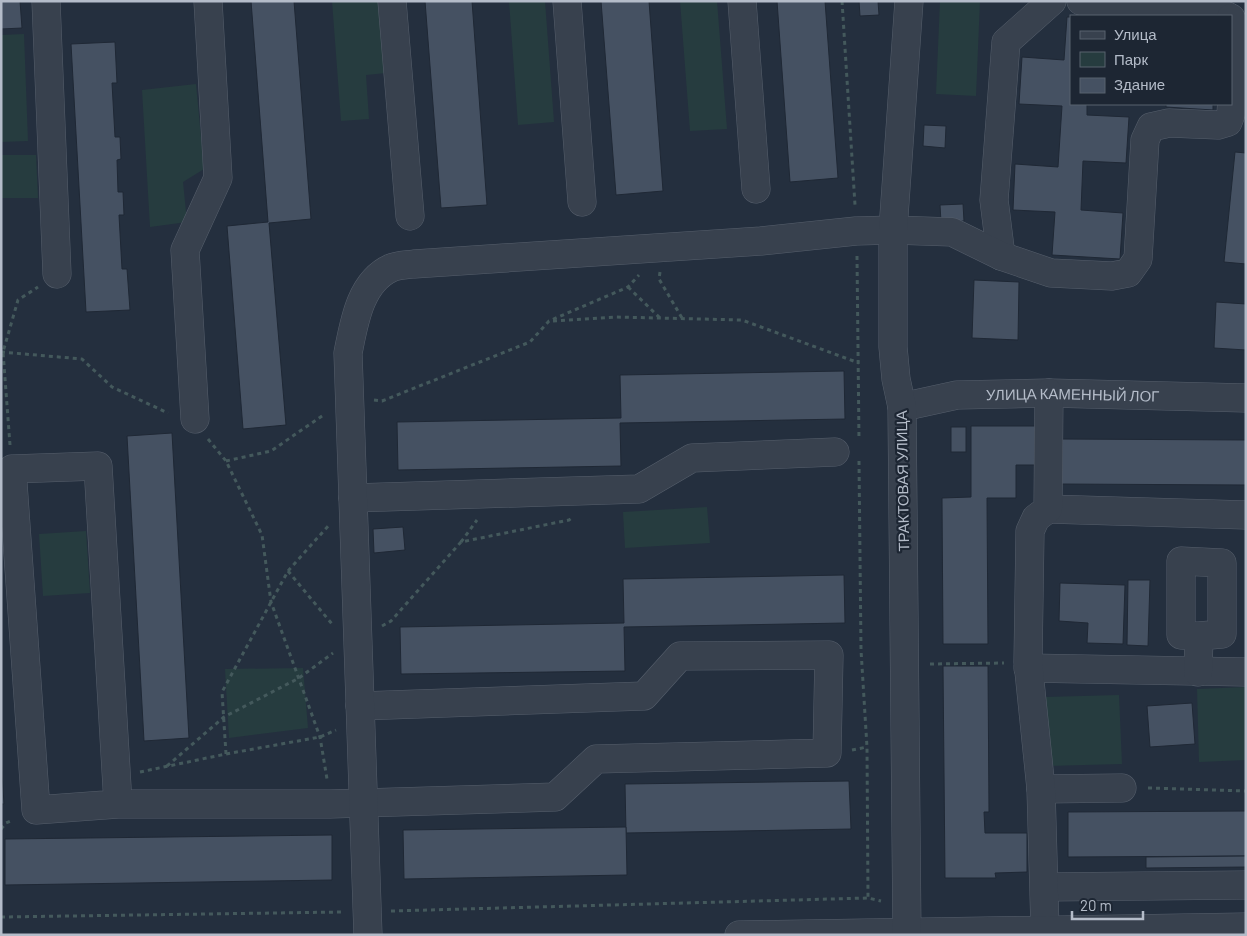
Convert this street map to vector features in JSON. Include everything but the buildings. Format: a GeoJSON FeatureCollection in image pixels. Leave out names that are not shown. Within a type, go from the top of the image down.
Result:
{"type":"FeatureCollection","features":[{"type":"Feature","properties":{"kind":"street"},"geometry":{"type":"LineString","coordinates":[[46,1],[57,274]]}},
{"type":"Feature","properties":{"kind":"street"},"geometry":{"type":"LineString","coordinates":[[191,423],[185,250],[218,178],[208,1]]}},
{"type":"Feature","properties":{"kind":"street"},"geometry":{"type":"LineString","coordinates":[[392,1],[410,216]]}},
{"type":"Feature","properties":{"kind":"street"},"geometry":{"type":"LineString","coordinates":[[567,1],[582,202]]}},
{"type":"Feature","properties":{"kind":"street"},"geometry":{"type":"LineString","coordinates":[[742,1],[756,189]]}},
{"type":"Feature","properties":{"kind":"street","name":"ТРАКТОВАЯ УЛИЦА"},"geometry":{"type":"LineString","coordinates":[[907,925],[902,407],[896,379],[894,348],[893,230],[909,1]]}},
{"type":"Feature","properties":{"kind":"street"},"geometry":{"type":"LineString","coordinates":[[1000,256],[994,200],[1006,42],[1052,1]]}},
{"type":"Feature","properties":{"kind":"street"},"geometry":{"type":"LineString","coordinates":[[1081,1],[1224,15]]}},
{"type":"Feature","properties":{"kind":"street"},"geometry":{"type":"LineString","coordinates":[[1232,20],[1236,28],[1232,97]]}},
{"type":"Feature","properties":{"kind":"street"},"geometry":{"type":"LineString","coordinates":[[368,923],[362,803],[360,706],[352,639],[353,498],[348,353],[356,316],[372,280],[392,268],[424,263],[761,241],[856,231],[893,230],[952,232],[1000,256],[1051,273],[1112,276],[1128,273],[1138,259],[1145,140],[1152,127],[1169,123],[1218,125],[1228,122],[1232,105]]}},
{"type":"Feature","properties":{"kind":"street"},"geometry":{"type":"LineString","coordinates":[[1048,508],[1049,392]]}},
{"type":"Feature","properties":{"kind":"street","name":"УЛИЦА КАМЕННЫЙ ЛОГ"},"geometry":{"type":"LineString","coordinates":[[902,407],[957,394],[1049,392],[1246,398]]}},
{"type":"Feature","properties":{"kind":"street"},"geometry":{"type":"LineString","coordinates":[[353,498],[639,489],[692,458],[835,452]]}},
{"type":"Feature","properties":{"kind":"street"},"geometry":{"type":"LineString","coordinates":[[118,804],[118,778],[98,466],[12,469],[36,810],[118,804],[330,804],[555,797],[596,759],[826,754],[829,655],[680,656],[644,696],[360,706]]}},
{"type":"Feature","properties":{"kind":"street"},"geometry":{"type":"LineString","coordinates":[[1045,929],[1041,789],[1028,665],[1030,530],[1036,518],[1048,508],[1246,515]]}},
{"type":"Feature","properties":{"kind":"street"},"geometry":{"type":"LineString","coordinates":[[1198,672],[1199,636]]}},
{"type":"Feature","properties":{"kind":"street"},"geometry":{"type":"LineString","coordinates":[[1028,665],[1198,672],[1246,672]]}},
{"type":"Feature","properties":{"kind":"street"},"geometry":{"type":"LineString","coordinates":[[1041,789],[1122,788]]}},
{"type":"Feature","properties":{"kind":"street"},"geometry":{"type":"LineString","coordinates":[[1045,887],[1246,885]]}},
{"type":"Feature","properties":{"kind":"street"},"geometry":{"type":"LineString","coordinates":[[740,935],[799,934],[907,925],[1045,929],[1246,927]]}},
{"type":"Feature","properties":{"kind":"path"},"geometry":{"type":"LineString","coordinates":[[226,461],[271,452],[349,398],[382,401],[530,342],[549,322],[628,287],[663,246]]}},
{"type":"Feature","properties":{"kind":"path"},"geometry":{"type":"LineString","coordinates":[[663,246],[659,279],[682,318]]}},
{"type":"Feature","properties":{"kind":"path"},"geometry":{"type":"LineString","coordinates":[[12,469],[2,352],[18,300],[57,274]]}},
{"type":"Feature","properties":{"kind":"path"},"geometry":{"type":"LineString","coordinates":[[628,287],[660,318]]}},
{"type":"Feature","properties":{"kind":"path"},"geometry":{"type":"LineString","coordinates":[[549,322],[615,317],[742,320],[859,363]]}},
{"type":"Feature","properties":{"kind":"path"},"geometry":{"type":"LineString","coordinates":[[2,352],[82,359],[112,387],[191,423],[226,461],[262,535],[271,602],[320,737],[330,804]]}},
{"type":"Feature","properties":{"kind":"path"},"geometry":{"type":"LineString","coordinates":[[167,766],[224,717],[299,678],[352,639],[392,621],[461,542],[569,520],[600,490]]}},
{"type":"Feature","properties":{"kind":"path"},"geometry":{"type":"LineString","coordinates":[[226,754],[222,692],[288,571],[353,498]]}},
{"type":"Feature","properties":{"kind":"path"},"geometry":{"type":"LineString","coordinates":[[288,571],[352,639]]}},
{"type":"Feature","properties":{"kind":"path"},"geometry":{"type":"LineString","coordinates":[[904,664],[1028,665]]}},
{"type":"Feature","properties":{"kind":"path"},"geometry":{"type":"LineString","coordinates":[[118,778],[226,754],[320,737]]}},
{"type":"Feature","properties":{"kind":"path"},"geometry":{"type":"LineString","coordinates":[[1122,788],[1246,791]]}},
{"type":"Feature","properties":{"kind":"path"},"geometry":{"type":"LineString","coordinates":[[1,917],[368,923],[868,898],[907,925]]}},
{"type":"Feature","properties":{"kind":"green space"},"geometry":{"type":"Polygon","coordinates":[[[332,1],[380,1],[386,73],[366,75],[369,119],[341,121],[332,1]]]}},
{"type":"Feature","properties":{"kind":"green space"},"geometry":{"type":"Polygon","coordinates":[[[509,1],[545,1],[554,122],[518,125],[509,1]]]}},
{"type":"Feature","properties":{"kind":"green space"},"geometry":{"type":"Polygon","coordinates":[[[680,1],[717,1],[727,129],[690,131],[680,1]]]}},
{"type":"Feature","properties":{"kind":"green space"},"geometry":{"type":"Polygon","coordinates":[[[940,1],[980,1],[976,96],[936,94],[940,1]]]}},
{"type":"Feature","properties":{"kind":"green space"},"geometry":{"type":"Polygon","coordinates":[[[24,34],[28,141],[1,142],[1,35],[24,34]]]}},
{"type":"Feature","properties":{"kind":"green space"},"geometry":{"type":"Polygon","coordinates":[[[196,84],[204,169],[183,182],[187,222],[150,227],[142,90],[196,84]]]}},
{"type":"Feature","properties":{"kind":"green space"},"geometry":{"type":"Polygon","coordinates":[[[1,155],[36,155],[38,198],[1,198],[1,155]]]}},
{"type":"Feature","properties":{"kind":"green space"},"geometry":{"type":"Polygon","coordinates":[[[707,507],[710,543],[625,548],[623,512],[707,507]]]}},
{"type":"Feature","properties":{"kind":"green space"},"geometry":{"type":"Polygon","coordinates":[[[86,531],[90,593],[43,596],[39,534],[86,531]]]}},
{"type":"Feature","properties":{"kind":"green space"},"geometry":{"type":"Polygon","coordinates":[[[303,668],[308,728],[229,738],[225,669],[303,668]]]}},
{"type":"Feature","properties":{"kind":"green space"},"geometry":{"type":"Polygon","coordinates":[[[1246,687],[1246,760],[1199,762],[1197,689],[1246,687]]]}},
{"type":"Feature","properties":{"kind":"green space"},"geometry":{"type":"Polygon","coordinates":[[[1119,695],[1122,764],[1047,766],[1045,697],[1119,695]]]}}]}
